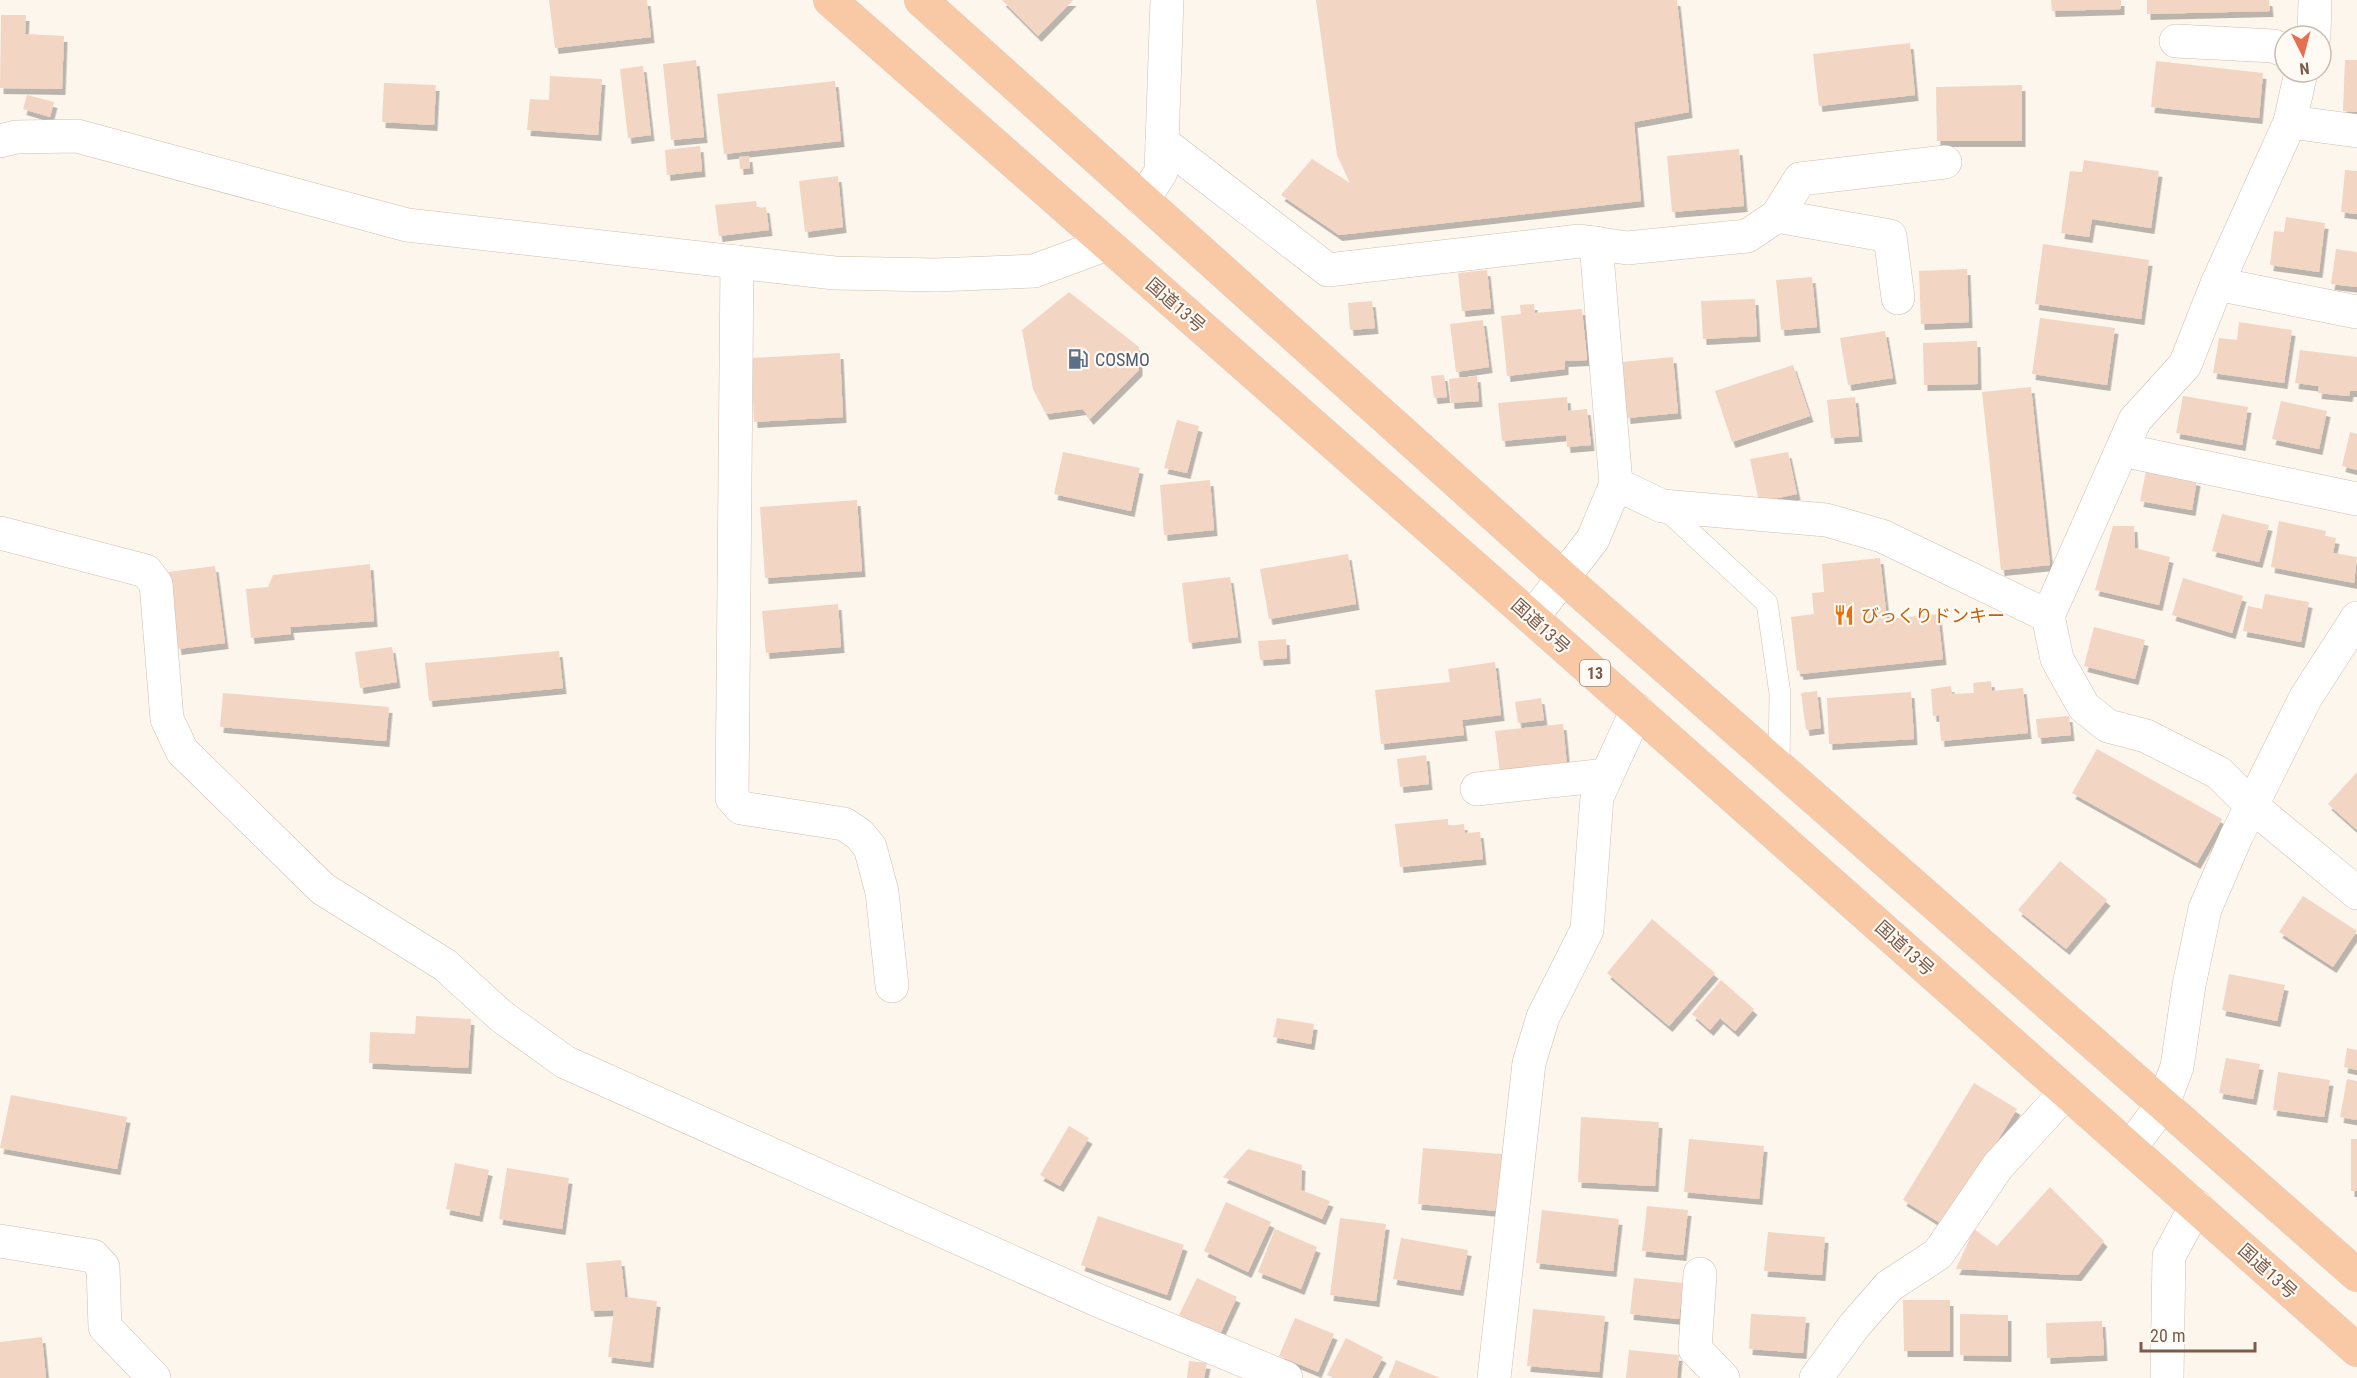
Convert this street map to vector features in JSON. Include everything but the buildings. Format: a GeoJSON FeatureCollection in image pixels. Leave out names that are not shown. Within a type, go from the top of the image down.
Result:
{"type":"FeatureCollection","features":[{"type":"Feature","properties":{"kind":"highway","name":"国道13号"},"geometry":{"type":"LineString","coordinates":[[830,0],[1532,618],[2357,1350]]}},
{"type":"Feature","properties":{"kind":"highway"},"geometry":{"type":"LineString","coordinates":[[921,0],[1564,578],[2357,1275]]}},
{"type":"Feature","properties":{"kind":"street"},"geometry":{"type":"LineString","coordinates":[[1143,200],[1161,172],[1167,0]]}},
{"type":"Feature","properties":{"kind":"street"},"geometry":{"type":"LineString","coordinates":[[2314,24],[2315,0]]}},
{"type":"Feature","properties":{"kind":"street"},"geometry":{"type":"LineString","coordinates":[[2176,41],[2273,46]]}},
{"type":"Feature","properties":{"kind":"street"},"geometry":{"type":"LineString","coordinates":[[2298,84],[2290,122],[2217,284],[2185,365],[2135,420],[2048,616],[2057,659],[2084,707],[2108,726],[2146,736],[2219,773],[2252,806],[2357,893]]}},
{"type":"Feature","properties":{"kind":"street"},"geometry":{"type":"LineString","coordinates":[[2290,122],[2357,131]]}},
{"type":"Feature","properties":{"kind":"street"},"geometry":{"type":"LineString","coordinates":[[0,141],[16,137],[77,136],[407,225],[835,273],[936,275],[1034,271],[1107,244]]}},
{"type":"Feature","properties":{"kind":"street"},"geometry":{"type":"LineString","coordinates":[[1162,142],[1328,270],[1580,241],[1627,248],[1747,236],[1777,216],[1800,179],[1945,162]]}},
{"type":"Feature","properties":{"kind":"street"},"geometry":{"type":"LineString","coordinates":[[1777,216],[1890,236],[1898,298]]}},
{"type":"Feature","properties":{"kind":"street"},"geometry":{"type":"LineString","coordinates":[[1532,618],[1593,539],[1616,484],[1596,243]]}},
{"type":"Feature","properties":{"kind":"street"},"geometry":{"type":"LineString","coordinates":[[736,262],[732,798],[741,808],[844,824],[859,834],[870,847],[882,892],[892,986]]}},
{"type":"Feature","properties":{"kind":"street"},"geometry":{"type":"LineString","coordinates":[[2217,284],[2357,312]]}},
{"type":"Feature","properties":{"kind":"street"},"geometry":{"type":"LineString","coordinates":[[2122,450],[2357,499]]}},
{"type":"Feature","properties":{"kind":"street"},"geometry":{"type":"LineString","coordinates":[[1616,484],[1662,506],[1826,520],[1882,536],[2048,616]]}},
{"type":"Feature","properties":{"kind":"street"},"geometry":{"type":"LineString","coordinates":[[0,533],[146,571],[156,584],[167,719],[182,751],[322,889],[445,966],[501,1016],[565,1062],[1096,1300],[1286,1378]]}},
{"type":"Feature","properties":{"kind":"street"},"geometry":{"type":"LineString","coordinates":[[2130,1148],[2163,1104],[2177,1067],[2189,984],[2205,909],[2252,806],[2306,697],[2357,618]]}},
{"type":"Feature","properties":{"kind":"street"},"geometry":{"type":"LineString","coordinates":[[1494,1378],[1529,1063],[1543,1017],[1587,930],[1597,797],[1637,711]]}},
{"type":"Feature","properties":{"kind":"street"},"geometry":{"type":"LineString","coordinates":[[1477,789],[1608,775]]}},
{"type":"Feature","properties":{"kind":"street"},"geometry":{"type":"LineString","coordinates":[[1816,1378],[1854,1326],[1889,1286],[1938,1254],[1998,1166],[2066,1092]]}},
{"type":"Feature","properties":{"kind":"street"},"geometry":{"type":"LineString","coordinates":[[2167,1378],[2169,1256],[2196,1206]]}},
{"type":"Feature","properties":{"kind":"street"},"geometry":{"type":"LineString","coordinates":[[0,1241],[93,1256],[103,1267],[105,1327],[154,1378]]}},
{"type":"Feature","properties":{"kind":"street"},"geometry":{"type":"LineString","coordinates":[[1700,1274],[1695,1349],[1723,1378]]}},
{"type":"Feature","properties":{"kind":"lane"},"geometry":{"type":"LineString","coordinates":[[1662,506],[1767,603],[1780,694],[1779,767]]}},
{"type":"Feature","properties":{"kind":"place","name":"COSMO"},"geometry":{"type":"Point","coordinates":[1078,359]}},
{"type":"Feature","properties":{"kind":"place","name":"びっくりドンキー"},"geometry":{"type":"Point","coordinates":[1844,615]}}]}
